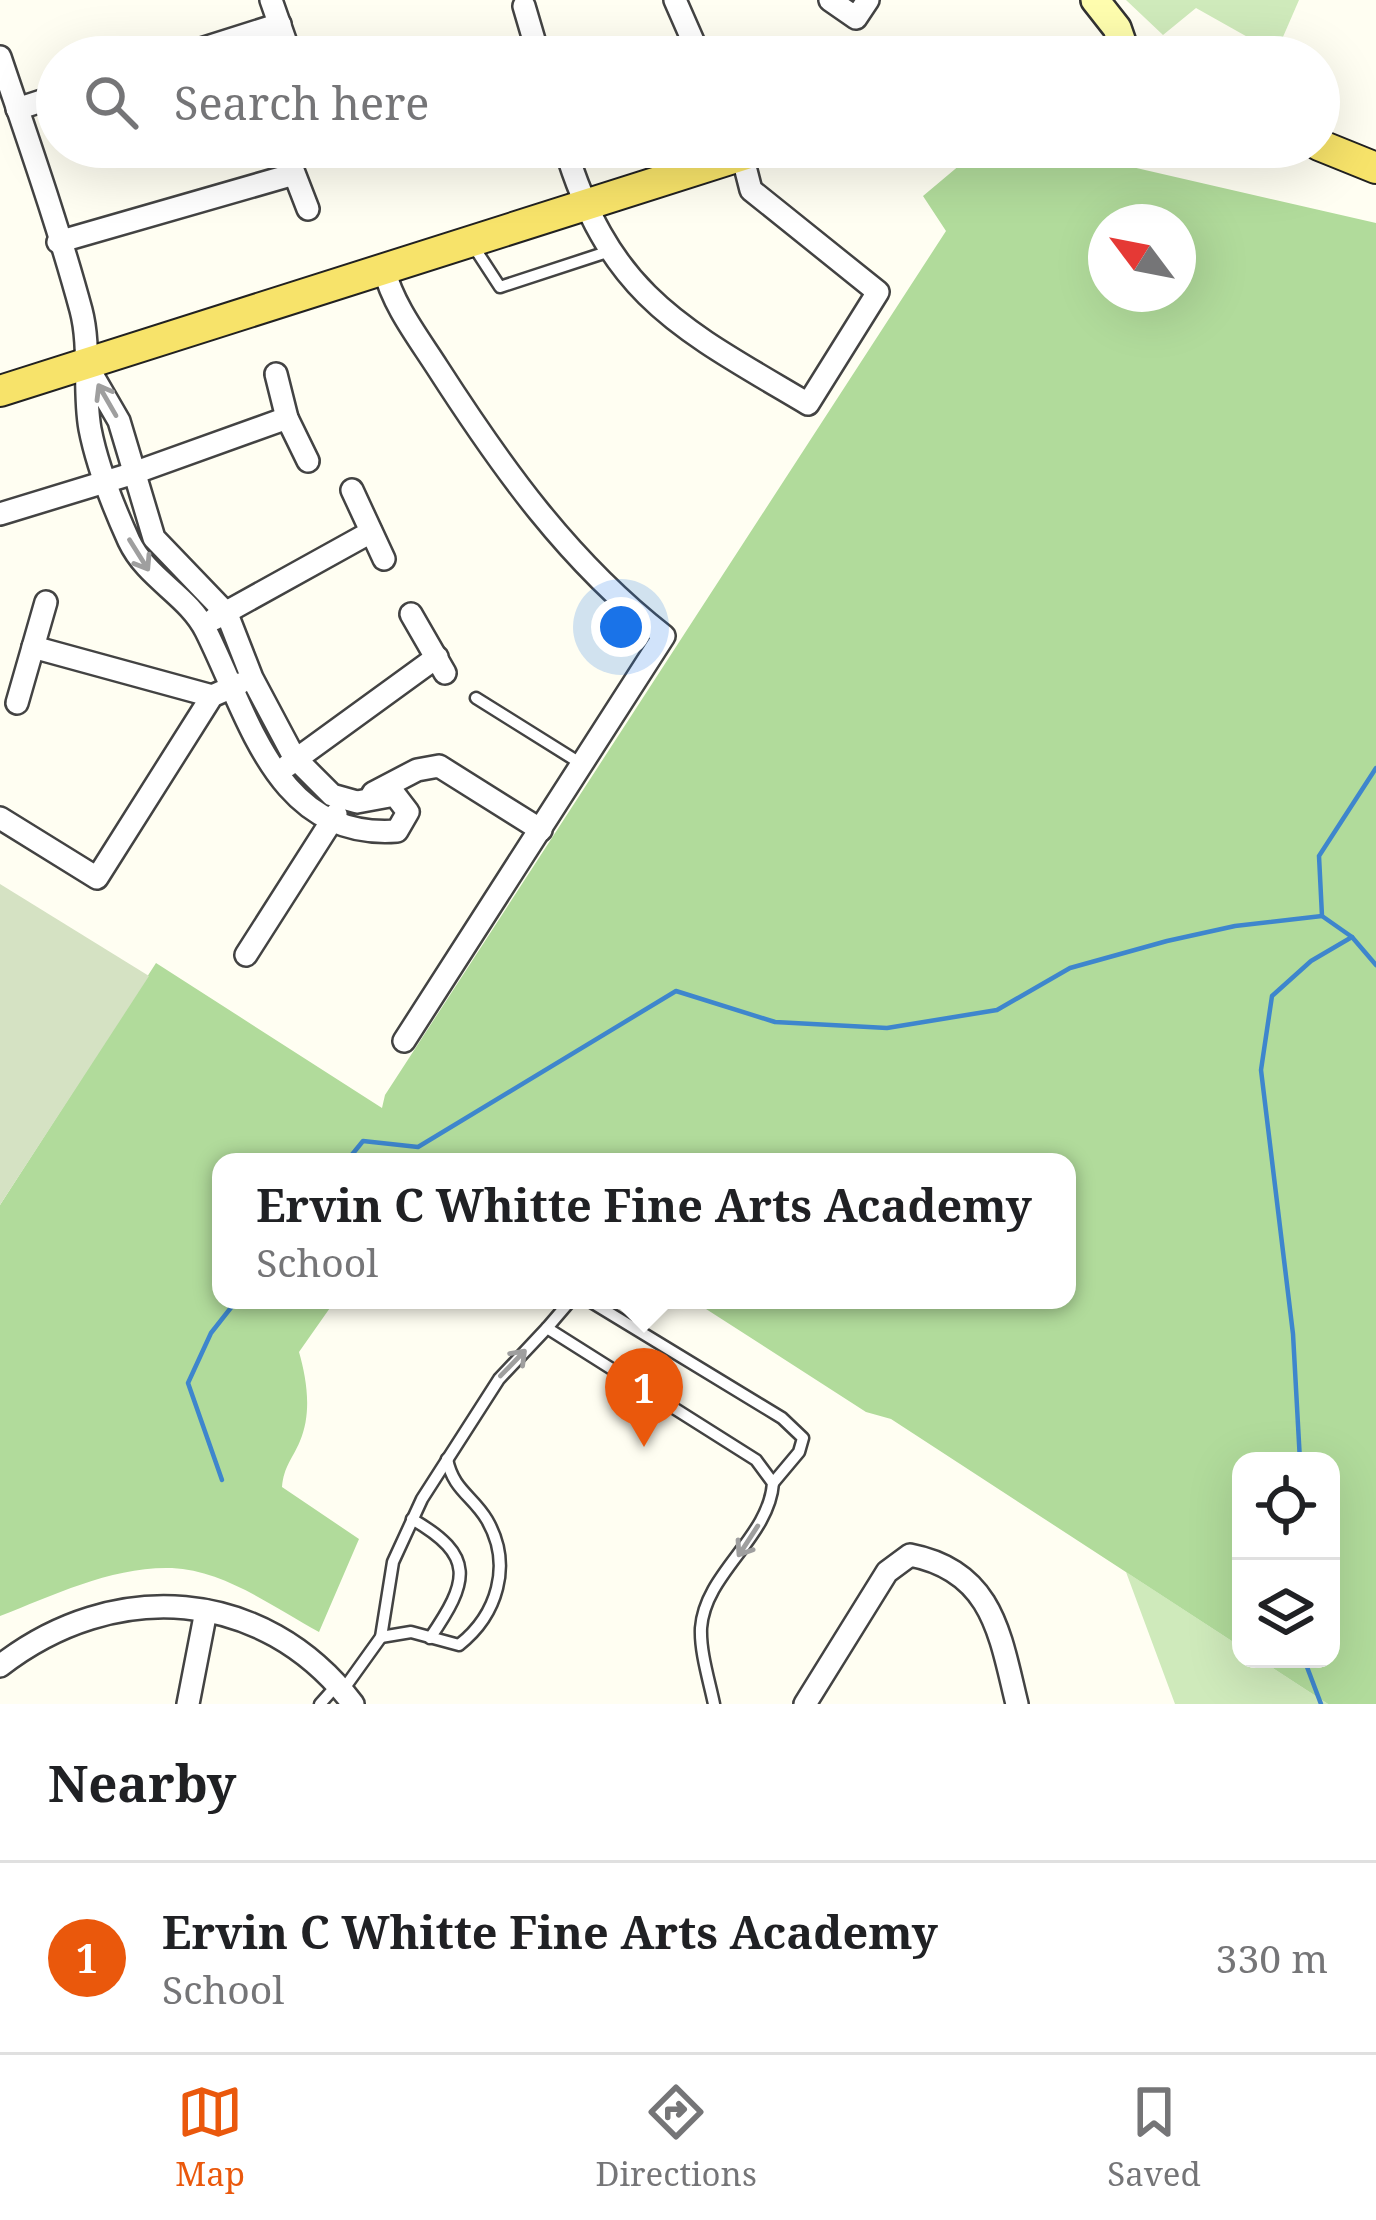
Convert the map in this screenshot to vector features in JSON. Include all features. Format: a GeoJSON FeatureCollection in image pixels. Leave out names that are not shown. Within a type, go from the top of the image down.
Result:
{"type":"FeatureCollection","features":[{"type":"Feature","properties":{"kind":"main road"},"geometry":{"type":"LineString","coordinates":[[1340,153],[1376,167]]}},
{"type":"Feature","properties":{"kind":"main road"},"geometry":{"type":"LineString","coordinates":[[0,392],[694,168]]}},
{"type":"Feature","properties":{"kind":"street"},"geometry":{"type":"LineString","coordinates":[[272,0],[284,36]]}},
{"type":"Feature","properties":{"kind":"street"},"geometry":{"type":"LineString","coordinates":[[675,0],[691,36]]}},
{"type":"Feature","properties":{"kind":"street"},"geometry":{"type":"LineString","coordinates":[[830,0],[856,18],[868,0]]}},
{"type":"Feature","properties":{"kind":"street"},"geometry":{"type":"LineString","coordinates":[[1095,0],[1120,36]]}},
{"type":"Feature","properties":{"kind":"street"},"geometry":{"type":"LineString","coordinates":[[524,5],[533,36]]}},
{"type":"Feature","properties":{"kind":"street"},"geometry":{"type":"LineString","coordinates":[[242,36],[280,24]]}},
{"type":"Feature","properties":{"kind":"street"},"geometry":{"type":"LineString","coordinates":[[0,57],[82,314],[90,430],[141,562],[202,624],[221,692],[300,804],[327,823],[364,834],[397,832],[408,812],[395,795],[357,802],[314,783],[294,757],[252,678],[227,614],[154,538],[118,422],[86,364]]}},
{"type":"Feature","properties":{"kind":"street"},"geometry":{"type":"LineString","coordinates":[[17,109],[36,103]]}},
{"type":"Feature","properties":{"kind":"street"},"geometry":{"type":"LineString","coordinates":[[289,168],[308,209]]}},
{"type":"Feature","properties":{"kind":"street"},"geometry":{"type":"LineString","coordinates":[[572,168],[583,206],[611,251],[678,327],[808,404],[878,292],[751,190],[750,168]]}},
{"type":"Feature","properties":{"kind":"street"},"geometry":{"type":"LineString","coordinates":[[58,242],[291,175]]}},
{"type":"Feature","properties":{"kind":"street"},"geometry":{"type":"LineString","coordinates":[[384,269],[407,320],[509,480],[624,604],[664,636],[404,1041]]}},
{"type":"Feature","properties":{"kind":"street"},"geometry":{"type":"LineString","coordinates":[[276,374],[287,418],[308,461]]}},
{"type":"Feature","properties":{"kind":"street"},"geometry":{"type":"LineString","coordinates":[[0,514],[131,475],[287,418]]}},
{"type":"Feature","properties":{"kind":"street"},"geometry":{"type":"LineString","coordinates":[[352,490],[384,559]]}},
{"type":"Feature","properties":{"kind":"street"},"geometry":{"type":"LineString","coordinates":[[202,624],[371,532]]}},
{"type":"Feature","properties":{"kind":"street"},"geometry":{"type":"LineString","coordinates":[[16,703],[46,602]]}},
{"type":"Feature","properties":{"kind":"street"},"geometry":{"type":"LineString","coordinates":[[279,775],[294,757],[441,665],[411,614]]}},
{"type":"Feature","properties":{"kind":"street"},"geometry":{"type":"LineString","coordinates":[[33,647],[221,692]]}},
{"type":"Feature","properties":{"kind":"street"},"geometry":{"type":"LineString","coordinates":[[0,818],[97,878],[221,692],[252,678]]}},
{"type":"Feature","properties":{"kind":"street"},"geometry":{"type":"LineString","coordinates":[[246,955],[327,823],[417,770],[440,766],[541,830]]}},
{"type":"Feature","properties":{"kind":"street"},"geometry":{"type":"LineString","coordinates":[[805,1704],[887,1572],[910,1555],[943,1565],[992,1607],[1017,1704]]}},
{"type":"Feature","properties":{"kind":"street"},"geometry":{"type":"LineString","coordinates":[[0,1666],[71,1621],[142,1605],[206,1611],[250,1622],[301,1653],[344,1693]]}},
{"type":"Feature","properties":{"kind":"street"},"geometry":{"type":"LineString","coordinates":[[188,1704],[206,1611]]}},
{"type":"Feature","properties":{"kind":"lane"},"geometry":{"type":"LineString","coordinates":[[471,242],[500,287],[611,251]]}},
{"type":"Feature","properties":{"kind":"lane"},"geometry":{"type":"LineString","coordinates":[[476,698],[583,765]]}},
{"type":"Feature","properties":{"kind":"lane"},"geometry":{"type":"LineString","coordinates":[[320,1704],[344,1693],[381,1637],[393,1562],[447,1460],[499,1379],[563,1309]]}},
{"type":"Feature","properties":{"kind":"lane"},"geometry":{"type":"LineString","coordinates":[[603,1309],[782,1418],[803,1438],[799,1452],[773,1483],[772,1504],[705,1607],[701,1629],[714,1704]]}},
{"type":"Feature","properties":{"kind":"lane"},"geometry":{"type":"LineString","coordinates":[[547,1328],[756,1460],[773,1483]]}},
{"type":"Feature","properties":{"kind":"lane"},"geometry":{"type":"LineString","coordinates":[[381,1637],[411,1632],[459,1646],[497,1599],[501,1585],[486,1519],[451,1480],[447,1460]]}},
{"type":"Feature","properties":{"kind":"lane"},"geometry":{"type":"LineString","coordinates":[[412,1519],[445,1538],[458,1556],[462,1576],[452,1605],[430,1638]]}},
{"type":"Feature","properties":{"kind":"green space"},"geometry":{"type":"Polygon","coordinates":[[[1126,0],[1299,0],[1283,36],[1246,36],[1196,8],[1163,35],[1126,0]]]}},
{"type":"Feature","properties":{"kind":"green space"},"geometry":{"type":"Polygon","coordinates":[[[956,168],[1136,168],[1376,223],[1376,1704],[1328,1704],[1273,1668],[1340,1668],[1340,1452],[1232,1452],[1232,1641],[891,1419],[866,1412],[706,1309],[1076,1309],[1076,1153],[212,1153],[212,1309],[329,1309],[299,1352],[306,1419],[282,1487],[359,1539],[319,1632],[230,1583],[172,1568],[106,1577],[0,1616],[0,1205],[156,963],[382,1108],[385,1095],[946,231],[923,196],[956,168]]]}},
{"type":"Feature","properties":{"kind":"green space"},"geometry":{"type":"Polygon","coordinates":[[[0,884],[149,976],[0,1205],[0,884]]]}},
{"type":"Feature","properties":{"kind":"green space"},"geometry":{"type":"Polygon","coordinates":[[[1126,1572],[1232,1641],[1232,1668],[1273,1668],[1328,1704],[1175,1704],[1126,1572]]]}},
{"type":"Feature","properties":{"kind":"waterway"},"geometry":{"type":"LineString","coordinates":[[1376,768],[1319,856],[1322,916],[1352,937],[1376,965]]}},
{"type":"Feature","properties":{"kind":"waterway"},"geometry":{"type":"LineString","coordinates":[[353,1153],[363,1141],[418,1147],[676,991],[775,1022],[887,1028],[997,1010],[1070,968],[1167,941],[1235,926],[1322,916]]}},
{"type":"Feature","properties":{"kind":"waterway"},"geometry":{"type":"LineString","coordinates":[[1300,1452],[1293,1334],[1261,1070],[1272,996],[1311,961],[1352,937]]}},
{"type":"Feature","properties":{"kind":"waterway"},"geometry":{"type":"LineString","coordinates":[[222,1480],[188,1383],[211,1333],[230,1309]]}},
{"type":"Feature","properties":{"kind":"waterway"},"geometry":{"type":"LineString","coordinates":[[1307,1668],[1321,1704]]}},
{"type":"Feature","properties":{"kind":"place","name":"Ervin C Whitte Fine Arts Academy"},"geometry":{"type":"Point","coordinates":[644,1447]}}]}
